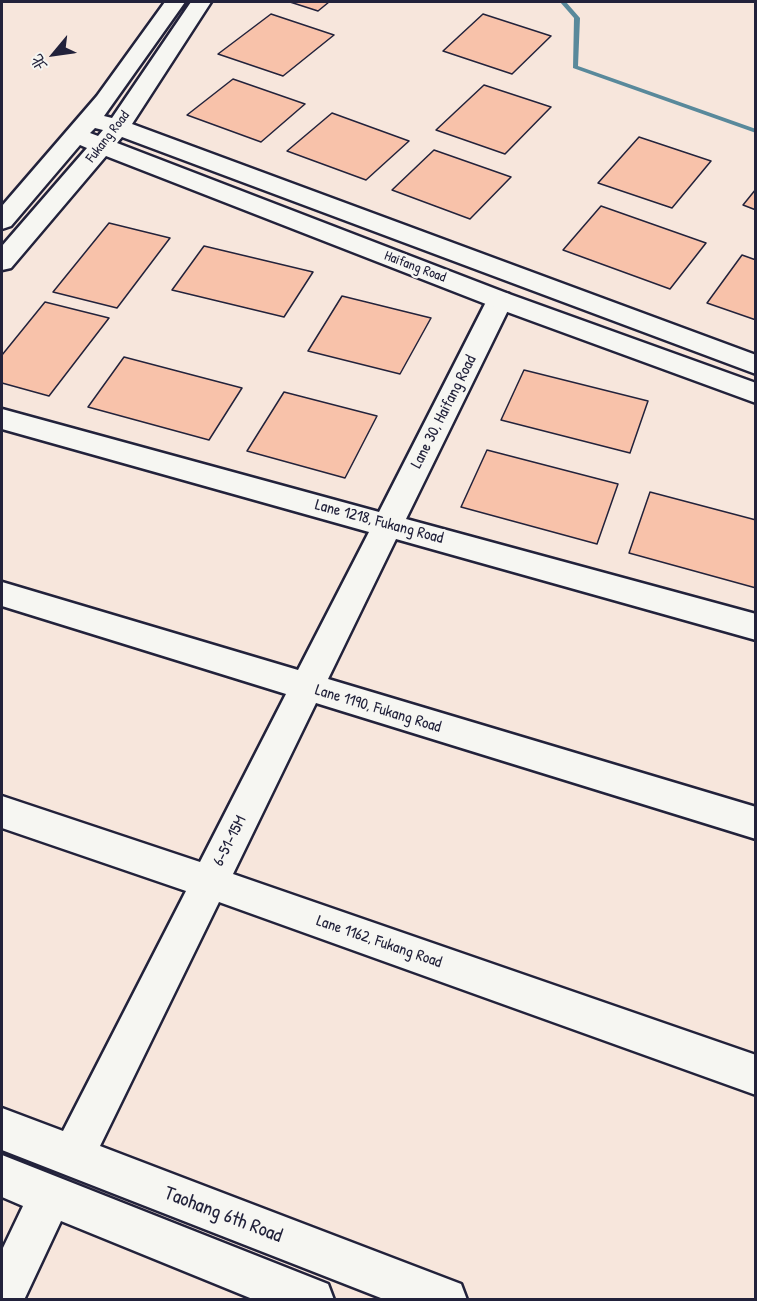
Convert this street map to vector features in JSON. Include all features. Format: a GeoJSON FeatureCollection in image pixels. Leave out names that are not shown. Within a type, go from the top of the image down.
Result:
{"type":"FeatureCollection","features":[{"type":"Feature","properties":{"kind":"street","name":"Fukang Road"},"geometry":{"type":"LineString","coordinates":[[2,221],[83,128],[175,2]]}},
{"type":"Feature","properties":{"kind":"street","name":"Fukang Road"},"geometry":{"type":"LineString","coordinates":[[2,262],[110,137],[201,2]]}},
{"type":"Feature","properties":{"kind":"street","name":"Haifang Road"},"geometry":{"type":"LineString","coordinates":[[83,128],[756,365]]}},
{"type":"Feature","properties":{"kind":"street","name":"Haifang Road"},"geometry":{"type":"LineString","coordinates":[[110,137],[500,300],[756,394]]}},
{"type":"Feature","properties":{"kind":"street","name":"Lane 30, Haifang Road"},"geometry":{"type":"LineString","coordinates":[[388,524],[500,300]]}},
{"type":"Feature","properties":{"kind":"street","name":"Lane 1218, Fukang Road"},"geometry":{"type":"LineString","coordinates":[[2,419],[756,627]]}},
{"type":"Feature","properties":{"kind":"street","name":"6-51-15M"},"geometry":{"type":"LineString","coordinates":[[72,1158],[388,524]]}},
{"type":"Feature","properties":{"kind":"street","name":"Lane 1190, Fukang Road"},"geometry":{"type":"LineString","coordinates":[[2,594],[756,823]]}},
{"type":"Feature","properties":{"kind":"street","name":"Lane 1162, Fukang Road"},"geometry":{"type":"LineString","coordinates":[[2,812],[209,882],[756,1075]]}},
{"type":"Feature","properties":{"kind":"street","name":"Taohang 6th Road"},"geometry":{"type":"LineString","coordinates":[[2,1129],[72,1158],[445,1299]]}},
{"type":"Feature","properties":{"kind":"street"},"geometry":{"type":"LineString","coordinates":[[2,1176],[312,1299]]}},
{"type":"Feature","properties":{"kind":"street"},"geometry":{"type":"LineString","coordinates":[[2,1297],[51,1196]]}},
{"type":"Feature","properties":{"kind":"building"},"geometry":{"type":"Polygon","coordinates":[[[290,2],[329,2],[318,11],[290,2]]]}},
{"type":"Feature","properties":{"kind":"building"},"geometry":{"type":"Polygon","coordinates":[[[271,14],[334,35],[283,76],[218,54],[271,14]]]}},
{"type":"Feature","properties":{"kind":"building"},"geometry":{"type":"Polygon","coordinates":[[[483,14],[551,36],[512,74],[443,51],[483,14]]]}},
{"type":"Feature","properties":{"kind":"building"},"geometry":{"type":"Polygon","coordinates":[[[233,79],[305,104],[261,142],[187,115],[233,79]]]}},
{"type":"Feature","properties":{"kind":"building"},"geometry":{"type":"Polygon","coordinates":[[[484,85],[551,107],[505,154],[436,130],[484,85]]]}},
{"type":"Feature","properties":{"kind":"building"},"geometry":{"type":"Polygon","coordinates":[[[332,113],[409,141],[366,180],[287,151],[332,113]]]}},
{"type":"Feature","properties":{"kind":"building"},"geometry":{"type":"Polygon","coordinates":[[[639,137],[711,161],[672,208],[598,183],[639,137]]]}},
{"type":"Feature","properties":{"kind":"building"},"geometry":{"type":"Polygon","coordinates":[[[434,150],[511,177],[470,219],[392,190],[434,150]]]}},
{"type":"Feature","properties":{"kind":"building"},"geometry":{"type":"Polygon","coordinates":[[[756,189],[756,210],[743,205],[756,189]]]}},
{"type":"Feature","properties":{"kind":"building"},"geometry":{"type":"Polygon","coordinates":[[[601,206],[706,243],[670,289],[563,250],[601,206]]]}},
{"type":"Feature","properties":{"kind":"building"},"geometry":{"type":"Polygon","coordinates":[[[109,223],[170,238],[117,308],[53,292],[109,223]]]}},
{"type":"Feature","properties":{"kind":"building"},"geometry":{"type":"Polygon","coordinates":[[[204,246],[313,272],[284,317],[172,290],[204,246]]]}},
{"type":"Feature","properties":{"kind":"building"},"geometry":{"type":"Polygon","coordinates":[[[742,255],[756,260],[756,320],[707,303],[742,255]]]}},
{"type":"Feature","properties":{"kind":"building"},"geometry":{"type":"Polygon","coordinates":[[[342,296],[431,318],[400,374],[308,351],[342,296]]]}},
{"type":"Feature","properties":{"kind":"building"},"geometry":{"type":"Polygon","coordinates":[[[45,302],[109,318],[49,396],[2,383],[2,355],[45,302]]]}},
{"type":"Feature","properties":{"kind":"building"},"geometry":{"type":"Polygon","coordinates":[[[124,357],[242,388],[209,440],[88,407],[124,357]]]}},
{"type":"Feature","properties":{"kind":"building"},"geometry":{"type":"Polygon","coordinates":[[[524,370],[648,401],[630,453],[501,420],[524,370]]]}},
{"type":"Feature","properties":{"kind":"building"},"geometry":{"type":"Polygon","coordinates":[[[284,392],[377,416],[345,478],[247,451],[284,392]]]}},
{"type":"Feature","properties":{"kind":"building"},"geometry":{"type":"Polygon","coordinates":[[[487,450],[618,484],[597,544],[461,507],[487,450]]]}},
{"type":"Feature","properties":{"kind":"building"},"geometry":{"type":"Polygon","coordinates":[[[650,492],[756,520],[756,588],[629,553],[650,492]]]}},
{"type":"Feature","properties":{"kind":"waterway"},"geometry":{"type":"LineString","coordinates":[[563,2],[577,18],[575,67],[756,131]]}}]}
